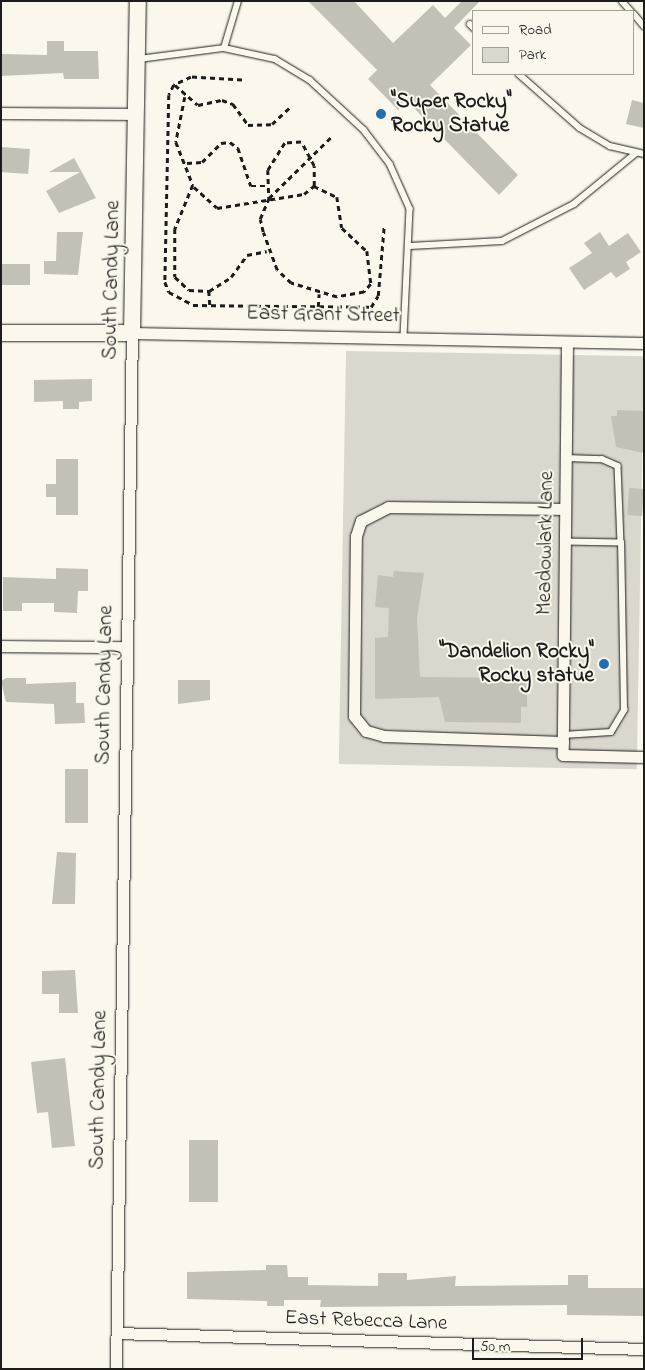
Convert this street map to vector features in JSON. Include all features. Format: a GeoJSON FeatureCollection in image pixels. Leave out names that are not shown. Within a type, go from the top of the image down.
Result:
{"type":"FeatureCollection","features":[{"type":"Feature","properties":{"kind":"main road","name":"South Candy Lane"},"geometry":{"type":"LineString","coordinates":[[132,333],[138,1]]}},
{"type":"Feature","properties":{"kind":"main road","name":"East Grant Street"},"geometry":{"type":"LineString","coordinates":[[1,333],[132,333]]}},
{"type":"Feature","properties":{"kind":"street"},"geometry":{"type":"LineString","coordinates":[[1,113],[136,114]]}},
{"type":"Feature","properties":{"kind":"street","name":"East Grant Street"},"geometry":{"type":"LineString","coordinates":[[132,333],[644,343]]}},
{"type":"Feature","properties":{"kind":"street","name":"South Candy Lane"},"geometry":{"type":"LineString","coordinates":[[116,1369],[132,333]]}},
{"type":"Feature","properties":{"kind":"street","name":"Meadowlark Lane"},"geometry":{"type":"LineString","coordinates":[[563,739],[567,342]]}},
{"type":"Feature","properties":{"kind":"street"},"geometry":{"type":"LineString","coordinates":[[565,509],[388,507],[362,521],[355,556],[354,716],[366,731],[384,736],[563,739],[563,755],[644,757]]}},
{"type":"Feature","properties":{"kind":"street"},"geometry":{"type":"LineString","coordinates":[[1,646],[126,647]]}},
{"type":"Feature","properties":{"kind":"street","name":"East Rebecca Lane"},"geometry":{"type":"LineString","coordinates":[[117,1333],[644,1349]]}},
{"type":"Feature","properties":{"kind":"lane"},"geometry":{"type":"LineString","coordinates":[[224,48],[238,1]]}},
{"type":"Feature","properties":{"kind":"lane"},"geometry":{"type":"LineString","coordinates":[[635,15],[644,26]]}},
{"type":"Feature","properties":{"kind":"lane"},"geometry":{"type":"LineString","coordinates":[[137,59],[224,48],[289,66],[364,130],[402,187],[410,209],[410,246],[404,338]]}},
{"type":"Feature","properties":{"kind":"lane"},"geometry":{"type":"LineString","coordinates":[[519,75],[580,128],[610,146],[644,154]]}},
{"type":"Feature","properties":{"kind":"lane"},"geometry":{"type":"LineString","coordinates":[[410,246],[502,241],[520,234],[574,204],[636,153]]}},
{"type":"Feature","properties":{"kind":"lane"},"geometry":{"type":"LineString","coordinates":[[563,739],[602,735],[611,732],[622,718],[621,543],[618,466],[602,459],[566,458]]}},
{"type":"Feature","properties":{"kind":"lane"},"geometry":{"type":"LineString","coordinates":[[565,542],[621,543]]}},
{"type":"Feature","properties":{"kind":"path"},"geometry":{"type":"LineString","coordinates":[[174,85],[191,77],[242,80]]}},
{"type":"Feature","properties":{"kind":"path"},"geometry":{"type":"LineString","coordinates":[[174,85],[184,97],[198,105],[222,100],[233,104],[248,125],[261,126],[272,124],[291,106]]}},
{"type":"Feature","properties":{"kind":"path"},"geometry":{"type":"LineString","coordinates":[[174,85],[167,128],[165,282],[170,292],[193,304],[364,309],[376,303],[384,226]]}},
{"type":"Feature","properties":{"kind":"path"},"geometry":{"type":"LineString","coordinates":[[184,97],[176,128],[176,142],[187,163],[198,195],[217,208],[269,198],[296,197],[314,186]]}},
{"type":"Feature","properties":{"kind":"path"},"geometry":{"type":"LineString","coordinates":[[167,128],[176,128]]}},
{"type":"Feature","properties":{"kind":"path"},"geometry":{"type":"LineString","coordinates":[[314,186],[337,197],[338,220],[367,251],[371,274],[364,292],[337,297],[319,294],[291,283],[267,251],[260,219],[269,198],[331,137]]}},
{"type":"Feature","properties":{"kind":"path"},"geometry":{"type":"LineString","coordinates":[[187,163],[202,162],[221,143],[230,142],[238,148],[251,186],[268,186]]}},
{"type":"Feature","properties":{"kind":"path"},"geometry":{"type":"LineString","coordinates":[[269,198],[268,170],[285,143],[301,142],[308,159],[314,166],[314,186]]}},
{"type":"Feature","properties":{"kind":"path"},"geometry":{"type":"LineString","coordinates":[[193,185],[174,244],[175,277],[189,290],[209,291],[232,277],[247,255],[267,251]]}},
{"type":"Feature","properties":{"kind":"path"},"geometry":{"type":"LineString","coordinates":[[166,243],[174,244]]}},
{"type":"Feature","properties":{"kind":"path"},"geometry":{"type":"LineString","coordinates":[[209,291],[210,304]]}},
{"type":"Feature","properties":{"kind":"path"},"geometry":{"type":"LineString","coordinates":[[318,307],[319,294]]}},
{"type":"Feature","properties":{"kind":"green space"},"geometry":{"type":"Polygon","coordinates":[[[346,351],[644,356],[637,769],[339,764],[346,351]]]}},
{"type":"Feature","properties":{"kind":"building"},"geometry":{"type":"Polygon","coordinates":[[[308,1],[354,1],[393,43],[433,5],[445,18],[462,1],[480,1],[454,28],[471,45],[430,85],[518,175],[499,195],[406,100],[398,110],[368,79],[377,70],[308,1]]]}},
{"type":"Feature","properties":{"kind":"building"},"geometry":{"type":"Polygon","coordinates":[[[47,41],[64,41],[64,51],[98,51],[99,79],[64,79],[63,73],[1,76],[1,54],[47,55],[47,41]]]}},
{"type":"Feature","properties":{"kind":"building"},"geometry":{"type":"Polygon","coordinates":[[[632,100],[644,103],[644,128],[626,124],[632,100]]]}},
{"type":"Feature","properties":{"kind":"building"},"geometry":{"type":"Polygon","coordinates":[[[1,147],[30,149],[28,174],[1,172],[1,147]]]}},
{"type":"Feature","properties":{"kind":"building"},"geometry":{"type":"Polygon","coordinates":[[[74,158],[96,198],[59,213],[46,191],[80,172],[49,172],[74,158]]]}},
{"type":"Feature","properties":{"kind":"building"},"geometry":{"type":"Polygon","coordinates":[[[57,232],[83,232],[78,275],[44,274],[44,261],[56,261],[57,232]]]}},
{"type":"Feature","properties":{"kind":"building"},"geometry":{"type":"Polygon","coordinates":[[[600,232],[609,246],[628,233],[641,252],[626,262],[630,269],[616,278],[611,272],[584,290],[569,268],[592,253],[584,243],[600,232]]]}},
{"type":"Feature","properties":{"kind":"building"},"geometry":{"type":"Polygon","coordinates":[[[1,264],[30,264],[30,285],[1,285],[1,264]]]}},
{"type":"Feature","properties":{"kind":"building"},"geometry":{"type":"Polygon","coordinates":[[[92,379],[92,401],[79,402],[79,409],[63,409],[63,401],[34,402],[34,380],[92,379]]]}},
{"type":"Feature","properties":{"kind":"building"},"geometry":{"type":"Polygon","coordinates":[[[617,410],[644,411],[644,453],[616,447],[611,416],[617,416],[617,410]]]}},
{"type":"Feature","properties":{"kind":"building"},"geometry":{"type":"Polygon","coordinates":[[[56,459],[78,459],[78,515],[56,515],[56,497],[46,497],[46,484],[56,484],[56,459]]]}},
{"type":"Feature","properties":{"kind":"building"},"geometry":{"type":"Polygon","coordinates":[[[629,488],[644,489],[642,516],[627,515],[629,488]]]}},
{"type":"Feature","properties":{"kind":"building"},"geometry":{"type":"Polygon","coordinates":[[[56,568],[88,569],[88,591],[78,591],[77,613],[54,612],[54,603],[22,603],[22,611],[3,611],[3,577],[56,579],[56,568]]]}},
{"type":"Feature","properties":{"kind":"building"},"geometry":{"type":"Polygon","coordinates":[[[394,571],[424,573],[417,618],[420,677],[527,678],[527,707],[521,707],[521,723],[445,722],[439,697],[375,699],[375,638],[388,637],[389,608],[375,607],[378,575],[393,577],[394,571]]]}},
{"type":"Feature","properties":{"kind":"building"},"geometry":{"type":"Polygon","coordinates":[[[6,678],[26,678],[26,684],[76,682],[76,703],[84,703],[85,723],[55,724],[54,704],[6,702],[1,681],[6,678]]]}},
{"type":"Feature","properties":{"kind":"building"},"geometry":{"type":"Polygon","coordinates":[[[178,680],[210,680],[210,700],[178,704],[178,680]]]}},
{"type":"Feature","properties":{"kind":"building"},"geometry":{"type":"Polygon","coordinates":[[[65,769],[88,769],[88,823],[65,823],[65,769]]]}},
{"type":"Feature","properties":{"kind":"building"},"geometry":{"type":"Polygon","coordinates":[[[57,852],[76,853],[75,904],[52,904],[57,852]]]}},
{"type":"Feature","properties":{"kind":"building"},"geometry":{"type":"Polygon","coordinates":[[[75,970],[78,1013],[59,1013],[59,994],[42,994],[42,971],[75,970]]]}},
{"type":"Feature","properties":{"kind":"building"},"geometry":{"type":"Polygon","coordinates":[[[65,1058],[75,1146],[52,1148],[48,1112],[37,1113],[31,1062],[65,1058]]]}},
{"type":"Feature","properties":{"kind":"building"},"geometry":{"type":"Polygon","coordinates":[[[189,1140],[218,1140],[218,1202],[189,1202],[189,1140]]]}},
{"type":"Feature","properties":{"kind":"building"},"geometry":{"type":"Polygon","coordinates":[[[266,1265],[287,1265],[288,1277],[308,1277],[308,1285],[378,1286],[378,1273],[407,1273],[407,1280],[456,1276],[455,1286],[568,1285],[568,1275],[588,1275],[588,1288],[644,1288],[644,1316],[567,1315],[567,1305],[320,1307],[321,1300],[284,1300],[284,1306],[267,1306],[267,1301],[187,1299],[187,1272],[266,1270],[266,1265]]]}},
{"type":"Feature","properties":{"kind":"place","name":"\"Super Rocky\" Rocky Statue"},"geometry":{"type":"Point","coordinates":[381,114]}},
{"type":"Feature","properties":{"kind":"place","name":"\"Dandelion Rocky\" Rocky statue"},"geometry":{"type":"Point","coordinates":[604,664]}}]}
